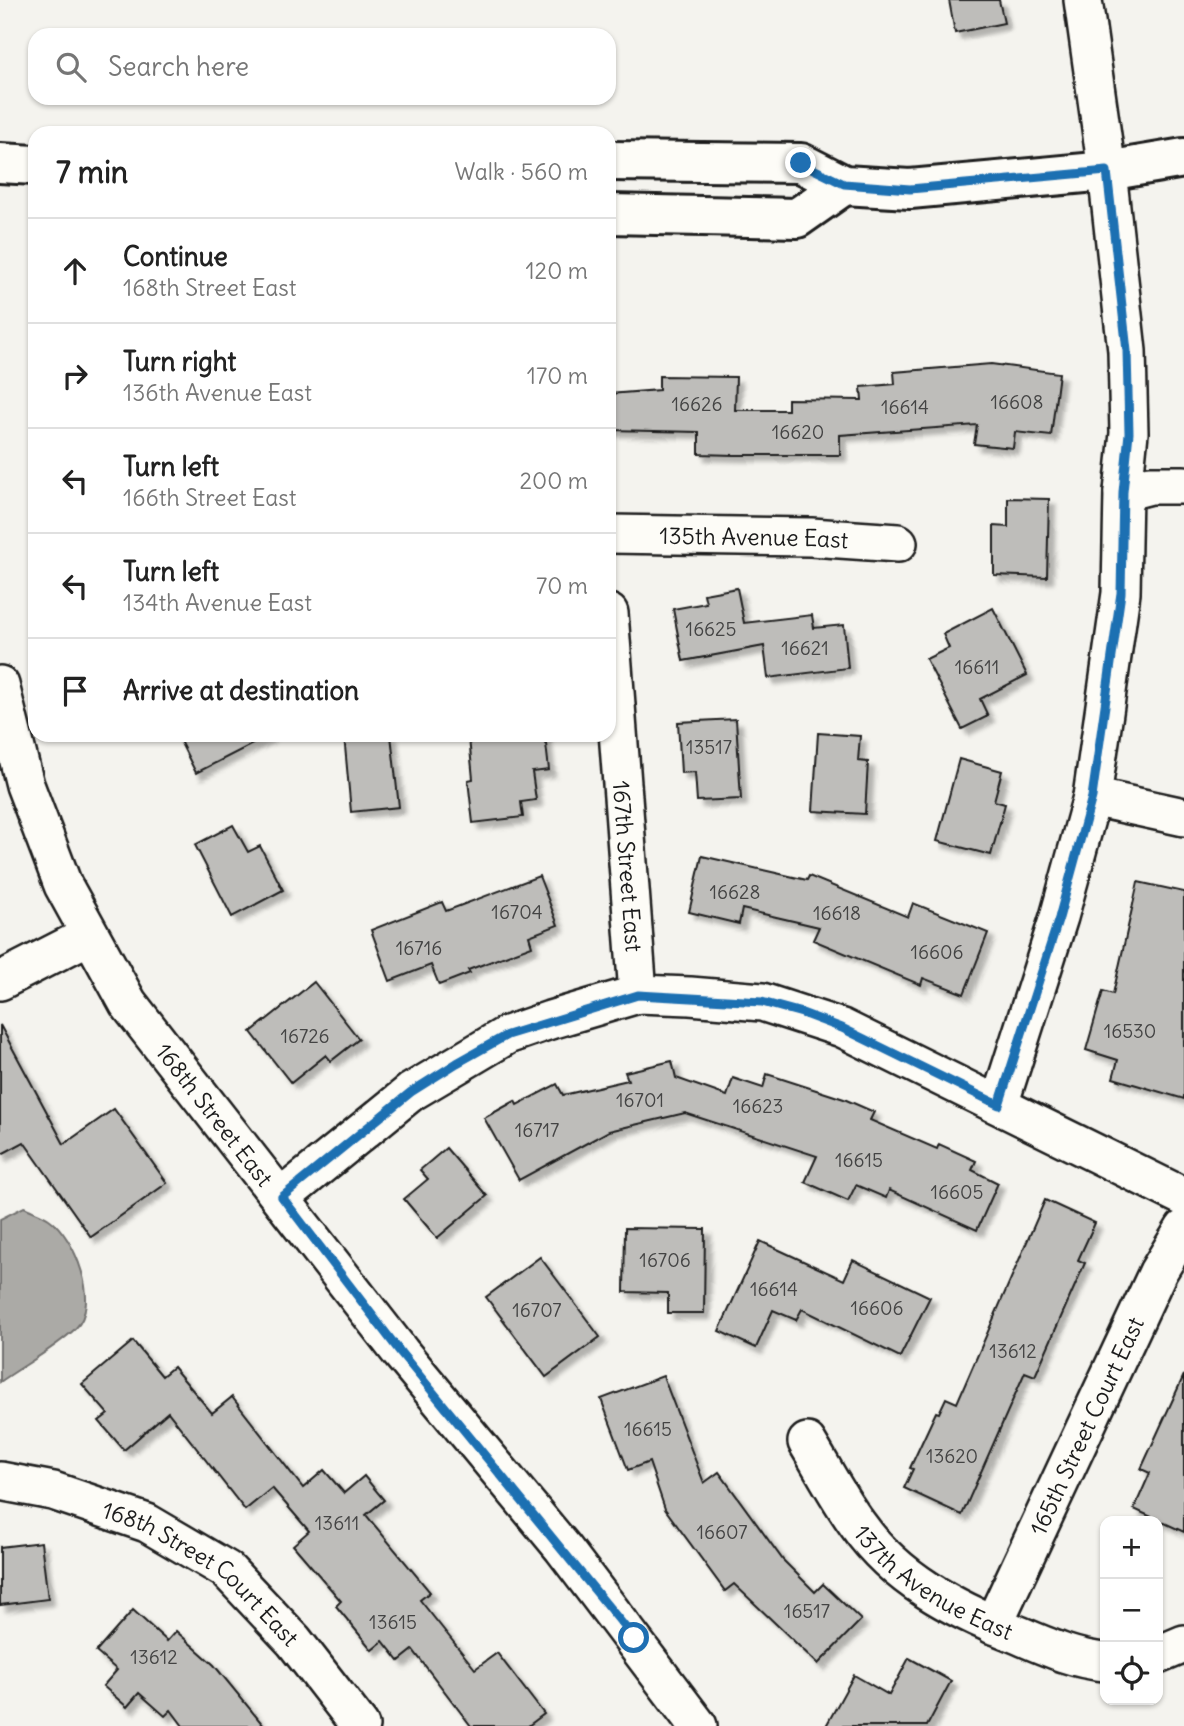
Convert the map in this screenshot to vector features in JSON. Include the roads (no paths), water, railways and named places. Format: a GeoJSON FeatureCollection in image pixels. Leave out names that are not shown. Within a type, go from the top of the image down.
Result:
{"type":"FeatureCollection","features":[{"type":"Feature","properties":{"kind":"street"},"geometry":{"type":"LineString","coordinates":[[999,1105],[1059,918],[1092,797],[1121,593],[1123,492],[1129,433],[1127,351],[1107,171],[1083,0]]}},
{"type":"Feature","properties":{"kind":"street"},"geometry":{"type":"LineString","coordinates":[[616,162],[801,163],[844,184],[910,189],[1107,171],[1184,158]]}},
{"type":"Feature","properties":{"kind":"street"},"geometry":{"type":"LineString","coordinates":[[0,163],[28,165]]}},
{"type":"Feature","properties":{"kind":"street"},"geometry":{"type":"LineString","coordinates":[[616,214],[797,218],[844,184]]}},
{"type":"Feature","properties":{"kind":"street"},"geometry":{"type":"LineString","coordinates":[[1123,492],[1150,485],[1184,485]]}},
{"type":"Feature","properties":{"kind":"street","name":"135th Avenue East"},"geometry":{"type":"LineString","coordinates":[[616,534],[811,537],[898,543]]}},
{"type":"Feature","properties":{"kind":"street","name":"168th Street East"},"geometry":{"type":"LineString","coordinates":[[0,685],[25,785],[63,885],[128,1003],[282,1197],[401,1353],[602,1598],[698,1726]]}},
{"type":"Feature","properties":{"kind":"street","name":"167th Street East"},"geometry":{"type":"LineString","coordinates":[[616,705],[638,995]]}},
{"type":"Feature","properties":{"kind":"street"},"geometry":{"type":"LineString","coordinates":[[1092,797],[1184,817]]}},
{"type":"Feature","properties":{"kind":"street"},"geometry":{"type":"LineString","coordinates":[[0,981],[90,935]]}},
{"type":"Feature","properties":{"kind":"street"},"geometry":{"type":"LineString","coordinates":[[282,1197],[411,1092],[457,1063],[507,1035],[638,995],[762,1002],[802,1013],[842,1028],[1184,1197]]}},
{"type":"Feature","properties":{"kind":"street","name":"165th Street Court East"},"geometry":{"type":"LineString","coordinates":[[993,1625],[1158,1272],[1184,1230]]}},
{"type":"Feature","properties":{"kind":"street","name":"137th Avenue East"},"geometry":{"type":"LineString","coordinates":[[807,1442],[858,1526],[893,1565],[932,1595],[993,1625],[1078,1660],[1100,1662]]}},
{"type":"Feature","properties":{"kind":"street","name":"168th Street Court East"},"geometry":{"type":"LineString","coordinates":[[0,1481],[53,1491],[148,1523],[227,1570],[294,1641],[360,1726]]}},
{"type":"Feature","properties":{"kind":"street"},"geometry":{"type":"LineString","coordinates":[[1163,1653],[1184,1644]]}}]}
